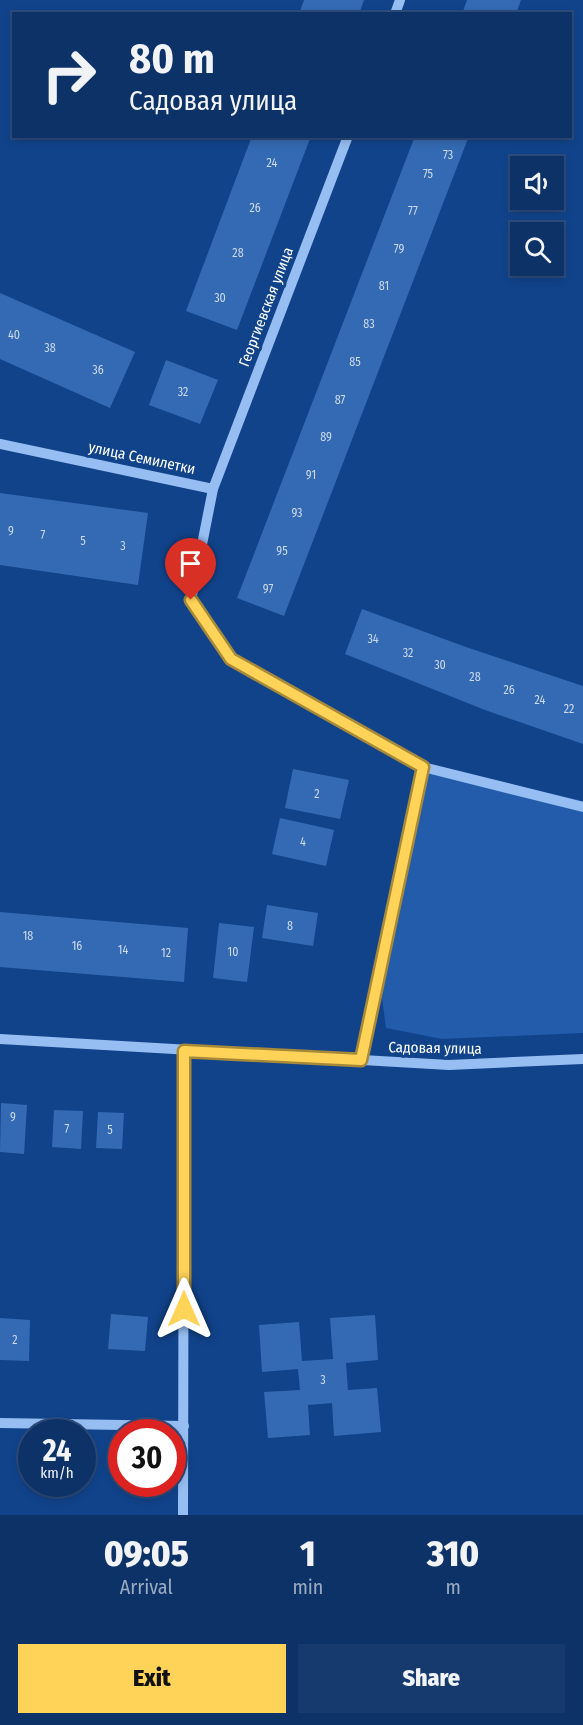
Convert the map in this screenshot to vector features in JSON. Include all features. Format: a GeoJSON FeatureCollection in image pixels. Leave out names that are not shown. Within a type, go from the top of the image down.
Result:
{"type":"FeatureCollection","features":[{"type":"Feature","properties":{"kind":"street","name":"Георгиевская улица"},"geometry":{"type":"LineString","coordinates":[[213,489],[347,138]]}},
{"type":"Feature","properties":{"kind":"street","name":"улица Семилетки"},"geometry":{"type":"LineString","coordinates":[[0,444],[213,489],[191,600],[231,659],[423,767],[583,807]]}},
{"type":"Feature","properties":{"kind":"street"},"geometry":{"type":"LineString","coordinates":[[361,1060],[423,767]]}},
{"type":"Feature","properties":{"kind":"street","name":"Садовая улица"},"geometry":{"type":"LineString","coordinates":[[0,1039],[449,1065],[583,1059]]}},
{"type":"Feature","properties":{"kind":"street"},"geometry":{"type":"LineString","coordinates":[[184,1051],[184,1419]]}},
{"type":"Feature","properties":{"kind":"street"},"geometry":{"type":"LineString","coordinates":[[0,1423],[108,1425]]}},
{"type":"Feature","properties":{"kind":"street"},"geometry":{"type":"LineString","coordinates":[[183,1497],[183,1515]]}},
{"type":"Feature","properties":{"kind":"shaded area"},"geometry":{"type":"Polygon","coordinates":[[[434,766],[583,801],[583,1033],[442,1039],[386,1028],[382,998],[389,944],[425,776],[434,766]]]}},
{"type":"Feature","properties":{"kind":"building"},"geometry":{"type":"Polygon","coordinates":[[[304,0],[364,0],[360,12],[300,12],[304,0]]]}},
{"type":"Feature","properties":{"kind":"building"},"geometry":{"type":"Polygon","coordinates":[[[467,0],[521,0],[517,12],[463,12],[467,0]]]}},
{"type":"Feature","properties":{"kind":"building"},"geometry":{"type":"Polygon","coordinates":[[[251,138],[310,138],[237,330],[186,311],[251,138]]]}},
{"type":"Feature","properties":{"kind":"building"},"geometry":{"type":"Polygon","coordinates":[[[414,138],[468,138],[284,616],[237,598],[414,138]]]}},
{"type":"Feature","properties":{"kind":"building"},"geometry":{"type":"Polygon","coordinates":[[[0,293],[135,352],[110,408],[0,359],[0,293]]]}},
{"type":"Feature","properties":{"kind":"building"},"geometry":{"type":"Polygon","coordinates":[[[166,360],[218,380],[200,424],[149,405],[166,360]]]}},
{"type":"Feature","properties":{"kind":"building"},"geometry":{"type":"Polygon","coordinates":[[[0,493],[148,513],[138,585],[0,565],[0,493]]]}},
{"type":"Feature","properties":{"kind":"building"},"geometry":{"type":"Polygon","coordinates":[[[362,609],[583,686],[583,744],[485,710],[345,654],[362,609]]]}},
{"type":"Feature","properties":{"kind":"building"},"geometry":{"type":"Polygon","coordinates":[[[293,769],[349,780],[340,819],[285,808],[293,769]]]}},
{"type":"Feature","properties":{"kind":"building"},"geometry":{"type":"Polygon","coordinates":[[[280,818],[334,830],[326,866],[272,854],[280,818]]]}},
{"type":"Feature","properties":{"kind":"building"},"geometry":{"type":"Polygon","coordinates":[[[267,905],[318,913],[313,946],[262,938],[267,905]]]}},
{"type":"Feature","properties":{"kind":"building"},"geometry":{"type":"Polygon","coordinates":[[[0,912],[188,928],[184,982],[0,967],[0,912]]]}},
{"type":"Feature","properties":{"kind":"building"},"geometry":{"type":"Polygon","coordinates":[[[219,923],[254,927],[247,982],[213,978],[219,923]]]}},
{"type":"Feature","properties":{"kind":"building"},"geometry":{"type":"Polygon","coordinates":[[[1,1103],[27,1105],[24,1154],[0,1152],[1,1103]]]}},
{"type":"Feature","properties":{"kind":"building"},"geometry":{"type":"Polygon","coordinates":[[[54,1110],[83,1111],[81,1149],[52,1147],[54,1110]]]}},
{"type":"Feature","properties":{"kind":"building"},"geometry":{"type":"Polygon","coordinates":[[[98,1112],[124,1113],[122,1149],[96,1148],[98,1112]]]}},
{"type":"Feature","properties":{"kind":"building"},"geometry":{"type":"Polygon","coordinates":[[[111,1314],[148,1317],[145,1351],[108,1349],[111,1314]]]}},
{"type":"Feature","properties":{"kind":"building"},"geometry":{"type":"Polygon","coordinates":[[[375,1315],[378,1360],[346,1363],[348,1390],[377,1388],[381,1432],[334,1436],[332,1403],[308,1405],[310,1435],[268,1438],[264,1392],[300,1390],[298,1369],[262,1372],[259,1325],[299,1322],[302,1361],[333,1359],[330,1318],[375,1315]]]}},
{"type":"Feature","properties":{"kind":"building"},"geometry":{"type":"Polygon","coordinates":[[[0,1318],[30,1320],[29,1361],[0,1360],[0,1318]]]}},
{"type":"Feature","properties":{"kind":"route"},"geometry":{"type":"LineString","coordinates":[[184,1309],[184,1051],[361,1060],[423,767],[231,659],[191,600]]}}]}
